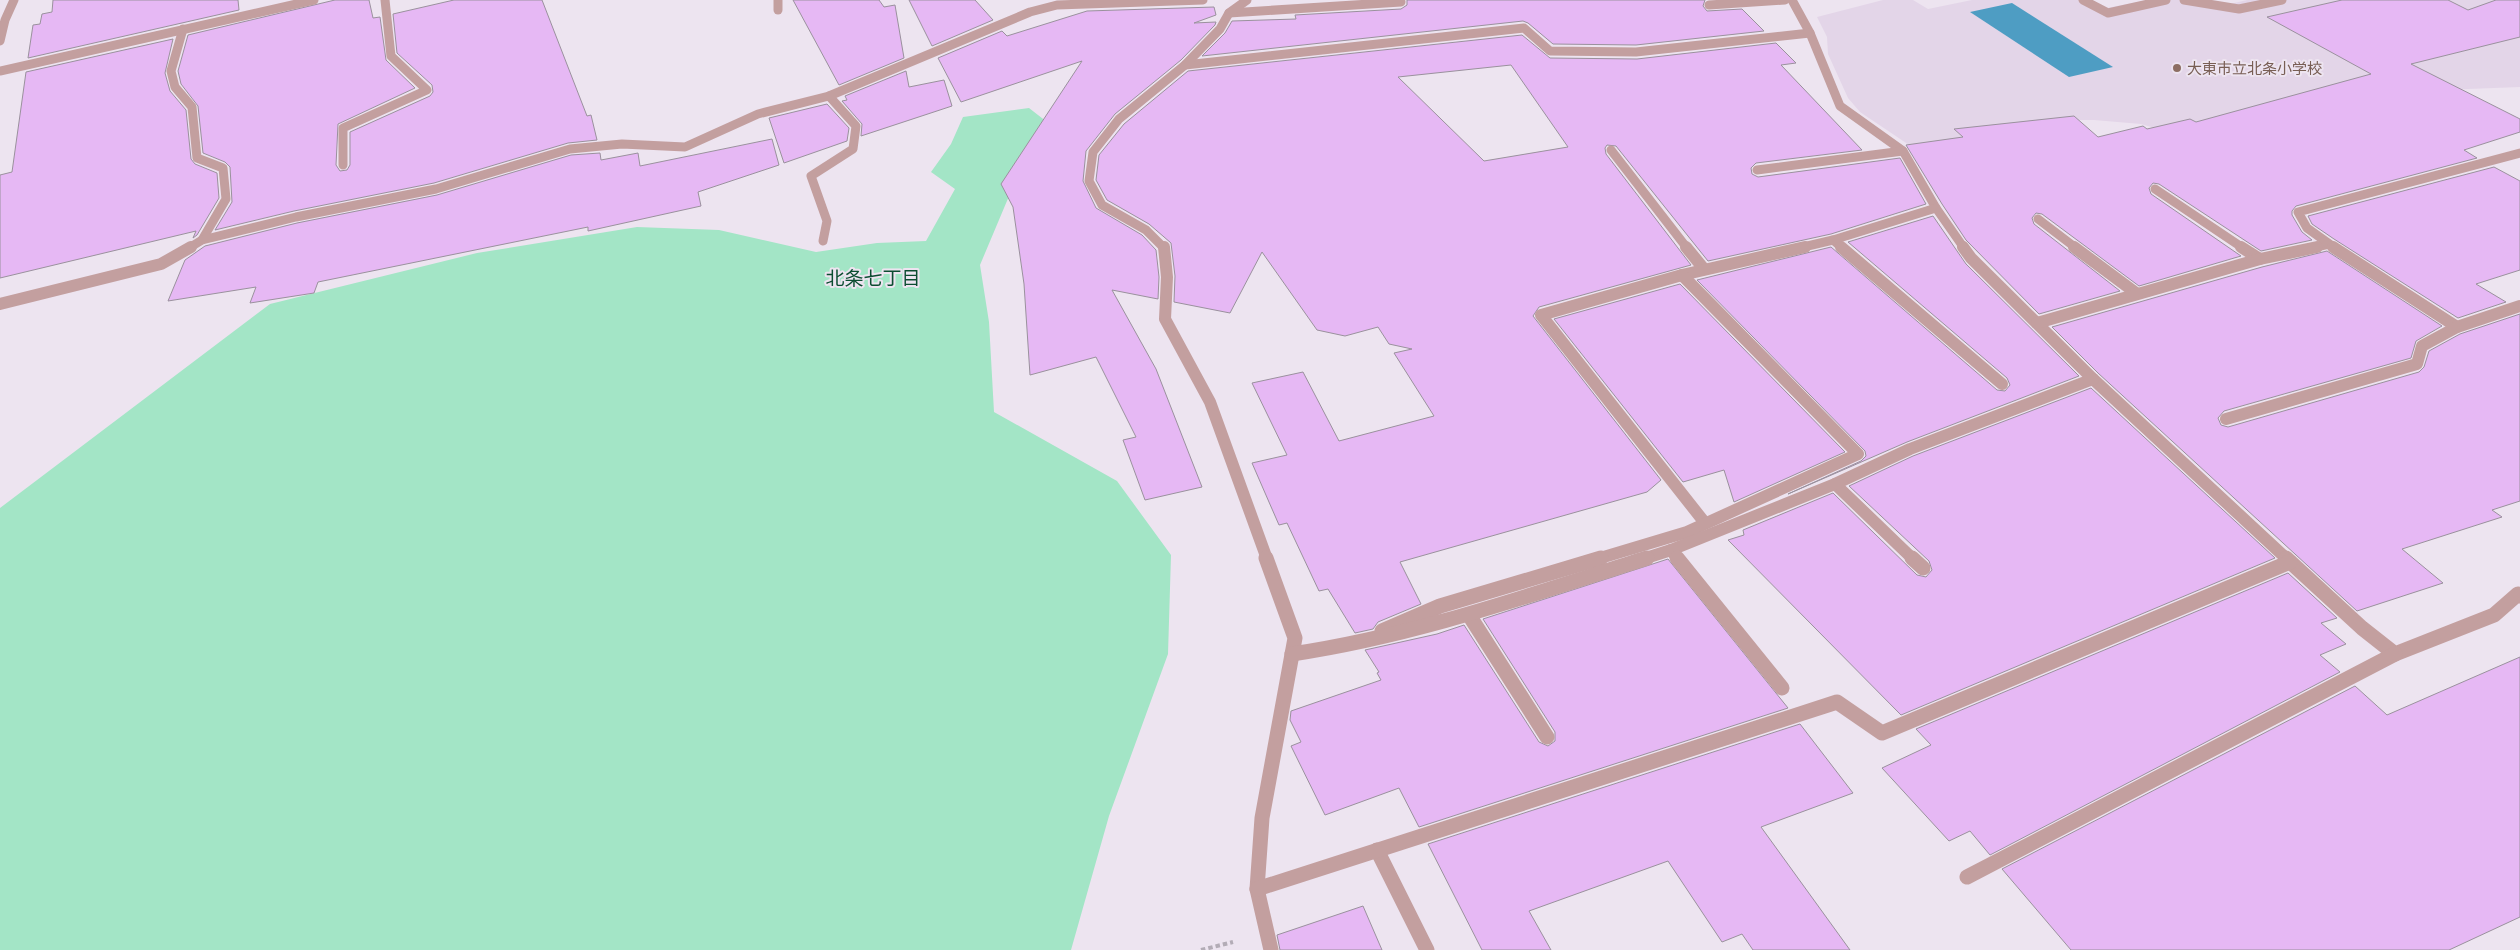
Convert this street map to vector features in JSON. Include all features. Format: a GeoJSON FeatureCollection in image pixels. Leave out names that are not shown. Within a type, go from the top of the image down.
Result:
{"type":"FeatureCollection","features":[{"type":"Feature","properties":{"kind":"street"},"geometry":{"type":"LineString","coordinates":[[0,41],[5,20],[14,0]]}},
{"type":"Feature","properties":{"kind":"street"},"geometry":{"type":"LineString","coordinates":[[0,71],[314,0]]}},
{"type":"Feature","properties":{"kind":"street"},"geometry":{"type":"LineString","coordinates":[[343,165],[342,128],[427,90],[391,56],[385,0]]}},
{"type":"Feature","properties":{"kind":"street"},"geometry":{"type":"LineString","coordinates":[[778,0],[778,10]]}},
{"type":"Feature","properties":{"kind":"street"},"geometry":{"type":"LineString","coordinates":[[0,304],[160,264],[202,240],[296,217],[436,189],[570,149],[622,144],[685,147],[758,114],[829,96],[1030,12],[1057,6],[1204,0]]}},
{"type":"Feature","properties":{"kind":"street"},"geometry":{"type":"LineString","coordinates":[[1247,0],[1229,14],[1220,29],[1185,65],[1119,119],[1093,152],[1089,181],[1102,205],[1146,230],[1164,246],[1167,276],[1165,319],[1210,402],[1295,638],[1262,818],[1257,889],[1271,950]]}},
{"type":"Feature","properties":{"kind":"street"},"geometry":{"type":"LineString","coordinates":[[1710,5],[1785,0]]}},
{"type":"Feature","properties":{"kind":"street"},"geometry":{"type":"LineString","coordinates":[[1792,0],[1810,33],[1840,106],[1903,151],[1936,208],[1971,258],[2093,379],[2362,628],[2395,654]]}},
{"type":"Feature","properties":{"kind":"street"},"geometry":{"type":"LineString","coordinates":[[2083,0],[2108,13],[2166,0]]}},
{"type":"Feature","properties":{"kind":"street"},"geometry":{"type":"LineString","coordinates":[[2184,0],[2239,9],[2282,0]]}},
{"type":"Feature","properties":{"kind":"street"},"geometry":{"type":"LineString","coordinates":[[1229,14],[1400,2]]}},
{"type":"Feature","properties":{"kind":"street"},"geometry":{"type":"LineString","coordinates":[[1185,65],[1524,28],[1550,51],[1636,52],[1810,33]]}},
{"type":"Feature","properties":{"kind":"street"},"geometry":{"type":"LineString","coordinates":[[183,29],[171,71],[174,87],[192,107],[197,158],[223,168],[226,200],[202,240]]}},
{"type":"Feature","properties":{"kind":"street"},"geometry":{"type":"LineString","coordinates":[[823,241],[827,221],[810,176],[853,149],[856,126],[829,96]]}},
{"type":"Feature","properties":{"kind":"street"},"geometry":{"type":"LineString","coordinates":[[1611,150],[1704,269]]}},
{"type":"Feature","properties":{"kind":"street"},"geometry":{"type":"LineString","coordinates":[[1757,170],[1903,151]]}},
{"type":"Feature","properties":{"kind":"street"},"geometry":{"type":"LineString","coordinates":[[2457,328],[2307,228],[2298,212],[2520,153]]}},
{"type":"Feature","properties":{"kind":"street"},"geometry":{"type":"LineString","coordinates":[[2155,189],[2260,259]]}},
{"type":"Feature","properties":{"kind":"street"},"geometry":{"type":"LineString","coordinates":[[1705,523],[1541,316],[1682,274],[1833,240],[1936,208]]}},
{"type":"Feature","properties":{"kind":"street"},"geometry":{"type":"LineString","coordinates":[[2038,219],[2136,294]]}},
{"type":"Feature","properties":{"kind":"street"},"geometry":{"type":"LineString","coordinates":[[1833,240],[2002,384]]}},
{"type":"Feature","properties":{"kind":"street"},"geometry":{"type":"LineString","coordinates":[[2037,323],[2260,259],[2329,244]]}},
{"type":"Feature","properties":{"kind":"street"},"geometry":{"type":"LineString","coordinates":[[1347,646],[1440,606],[1687,532],[1858,454],[1682,274]]}},
{"type":"Feature","properties":{"kind":"street"},"geometry":{"type":"LineString","coordinates":[[2226,419],[2417,364],[2422,346],[2457,328],[2520,306]]}},
{"type":"Feature","properties":{"kind":"street"},"geometry":{"type":"LineString","coordinates":[[1292,654],[1347,646],[1469,615],[1671,550],[1835,484],[1910,449],[2093,379]]}},
{"type":"Feature","properties":{"kind":"street"},"geometry":{"type":"LineString","coordinates":[[1835,484],[1923,568]]}},
{"type":"Feature","properties":{"kind":"street"},"geometry":{"type":"LineString","coordinates":[[1671,550],[1782,688]]}},
{"type":"Feature","properties":{"kind":"street"},"geometry":{"type":"LineString","coordinates":[[1257,889],[1837,702],[1882,733],[2290,562]]}},
{"type":"Feature","properties":{"kind":"street"},"geometry":{"type":"LineString","coordinates":[[1967,877],[2395,654],[2494,615],[2519,594]]}},
{"type":"Feature","properties":{"kind":"street"},"geometry":{"type":"LineString","coordinates":[[1469,615],[1547,737]]}},
{"type":"Feature","properties":{"kind":"street"},"geometry":{"type":"LineString","coordinates":[[1377,850],[1427,950]]}},
{"type":"Feature","properties":{"kind":"shaded area","name":"大東市立北条小学校"},"geometry":{"type":"Polygon","coordinates":[[[1883,0],[1913,0],[1928,9],[1972,0],[2090,0],[2107,8],[2147,0],[2200,0],[2230,4],[2247,0],[2520,0],[2520,87],[2416,91],[2189,138],[2141,124],[2094,120],[2060,120],[1924,155],[1860,112],[1848,98],[1828,54],[1827,37],[1817,17],[1883,0]]]}},
{"type":"Feature","properties":{"kind":"green space"},"geometry":{"type":"Polygon","coordinates":[[[1029,108],[1056,129],[1020,170],[980,265],[989,322],[994,412],[1117,481],[1171,555],[1168,654],[1109,816],[1071,950],[0,950],[0,508],[270,304],[477,253],[637,227],[719,230],[816,252],[877,243],[926,241],[955,189],[931,172],[951,144],[963,117],[1029,108]]]}},
{"type":"Feature","properties":{"kind":"water"},"geometry":{"type":"Polygon","coordinates":[[[2012,3],[2113,67],[2069,77],[1970,12],[2012,3]]]}},
{"type":"Feature","properties":{"kind":"building"},"geometry":{"type":"Polygon","coordinates":[[[53,0],[238,0],[239,10],[28,58],[33,25],[40,24],[42,14],[52,12],[53,0]]]}},
{"type":"Feature","properties":{"kind":"building"},"geometry":{"type":"Polygon","coordinates":[[[335,0],[369,0],[373,18],[380,17],[386,60],[415,88],[338,124],[336,165],[340,171],[347,170],[350,165],[350,132],[430,96],[433,92],[432,85],[397,53],[393,14],[454,0],[542,0],[587,116],[591,115],[597,140],[568,143],[434,183],[294,211],[215,230],[232,202],[230,167],[225,162],[203,153],[198,106],[181,84],[178,71],[188,35],[335,0]]]}},
{"type":"Feature","properties":{"kind":"building"},"geometry":{"type":"Polygon","coordinates":[[[793,0],[879,0],[884,7],[895,5],[904,58],[839,85],[793,0]]]}},
{"type":"Feature","properties":{"kind":"building"},"geometry":{"type":"Polygon","coordinates":[[[909,0],[975,0],[993,20],[932,46],[909,0]]]}},
{"type":"Feature","properties":{"kind":"building"},"geometry":{"type":"Polygon","coordinates":[[[1407,0],[1705,0],[1703,6],[1707,11],[1742,9],[1764,31],[1636,45],[1553,44],[1523,21],[1202,56],[1225,33],[1232,21],[1296,19],[1295,15],[1401,9],[1407,5],[1407,0]]]}},
{"type":"Feature","properties":{"kind":"building"},"geometry":{"type":"Polygon","coordinates":[[[2342,0],[2448,0],[2468,10],[2496,0],[2520,0],[2520,37],[2411,64],[2520,119],[2520,132],[2464,150],[2477,158],[2296,206],[2292,211],[2292,215],[2302,232],[2312,240],[2261,251],[2159,184],[2153,183],[2149,188],[2151,194],[2241,256],[2139,286],[2042,214],[2036,213],[2032,218],[2034,224],[2120,291],[2039,314],[1966,240],[1906,145],[1963,137],[1954,129],[2074,116],[2098,137],[2143,126],[2147,129],[2190,119],[2196,122],[2371,74],[2267,17],[2342,0]]]}},
{"type":"Feature","properties":{"kind":"building"},"geometry":{"type":"Polygon","coordinates":[[[1214,7],[1216,15],[1194,23],[1216,22],[1215,25],[1181,60],[1115,114],[1086,151],[1083,181],[1096,208],[1142,235],[1156,250],[1159,277],[1158,299],[1112,290],[1156,369],[1202,487],[1145,500],[1123,440],[1136,437],[1096,357],[1030,375],[1024,284],[1013,207],[1001,184],[1082,61],[961,102],[938,58],[1002,31],[1007,36],[1087,11],[1214,7]]]}},
{"type":"Feature","properties":{"kind":"building"},"geometry":{"type":"Polygon","coordinates":[[[1522,35],[1550,58],[1637,59],[1776,43],[1796,63],[1781,65],[1862,150],[1756,163],[1751,168],[1752,174],[1758,177],[1900,158],[1926,204],[1831,234],[1708,261],[1616,146],[1607,145],[1605,148],[1606,154],[1691,265],[1539,307],[1533,316],[1661,480],[1647,492],[1400,562],[1421,604],[1378,622],[1373,629],[1355,633],[1328,589],[1319,591],[1287,523],[1279,525],[1252,463],[1287,455],[1252,383],[1303,372],[1339,441],[1434,416],[1394,353],[1412,349],[1389,344],[1378,327],[1345,336],[1317,330],[1262,252],[1230,313],[1174,302],[1175,276],[1171,243],[1149,224],[1107,200],[1096,180],[1099,155],[1124,124],[1188,71],[1522,35]],[[1511,65],[1398,77],[1484,161],[1568,147],[1511,65]]]}},
{"type":"Feature","properties":{"kind":"building"},"geometry":{"type":"Polygon","coordinates":[[[173,39],[165,73],[170,91],[186,110],[191,159],[195,164],[217,173],[219,198],[197,235],[193,238],[196,231],[0,278],[0,175],[12,172],[26,72],[173,39]]]}},
{"type":"Feature","properties":{"kind":"building"},"geometry":{"type":"Polygon","coordinates":[[[906,71],[909,87],[944,80],[952,106],[861,136],[862,124],[842,101],[847,100],[845,96],[906,71]]]}},
{"type":"Feature","properties":{"kind":"building"},"geometry":{"type":"Polygon","coordinates":[[[827,104],[849,128],[847,141],[784,163],[769,118],[827,104]]]}},
{"type":"Feature","properties":{"kind":"building"},"geometry":{"type":"Polygon","coordinates":[[[772,139],[779,165],[698,192],[701,206],[588,231],[588,227],[318,282],[314,293],[250,303],[256,287],[168,301],[185,260],[205,246],[297,223],[437,195],[571,155],[600,153],[601,160],[638,153],[640,166],[772,139]]]}},
{"type":"Feature","properties":{"kind":"building"},"geometry":{"type":"Polygon","coordinates":[[[2494,167],[2520,181],[2520,270],[2476,284],[2506,302],[2458,318],[2334,239],[2312,224],[2308,216],[2494,167]]]}},
{"type":"Feature","properties":{"kind":"building"},"geometry":{"type":"Polygon","coordinates":[[[1933,216],[1966,264],[2079,376],[1907,442],[1788,494],[1861,461],[1866,456],[1865,451],[1697,280],[1831,247],[1997,390],[2005,391],[2010,385],[2007,378],[1848,242],[1933,216]]]}},
{"type":"Feature","properties":{"kind":"building"},"geometry":{"type":"Polygon","coordinates":[[[2327,251],[2442,326],[2416,341],[2411,358],[2224,411],[2218,418],[2221,425],[2228,427],[2419,372],[2424,367],[2429,351],[2460,334],[2520,314],[2520,501],[2492,510],[2502,517],[2402,549],[2443,583],[2357,611],[2098,373],[2052,327],[2262,267],[2327,251]]]}},
{"type":"Feature","properties":{"kind":"building"},"geometry":{"type":"Polygon","coordinates":[[[1680,284],[1845,452],[1734,502],[1724,470],[1683,482],[1554,319],[1680,284]]]}},
{"type":"Feature","properties":{"kind":"building"},"geometry":{"type":"Polygon","coordinates":[[[2091,388],[2275,558],[1901,715],[1728,540],[1744,535],[1743,530],[1833,493],[1917,575],[1926,577],[1932,570],[1929,561],[1849,486],[1913,456],[2091,388]]]}},
{"type":"Feature","properties":{"kind":"building"},"geometry":{"type":"Polygon","coordinates":[[[1668,559],[1788,708],[1419,827],[1399,788],[1325,815],[1291,746],[1301,742],[1290,720],[1291,711],[1381,680],[1377,673],[1379,672],[1365,650],[1437,634],[1464,625],[1539,742],[1548,746],[1555,741],[1555,732],[1483,619],[1668,559]]]}},
{"type":"Feature","properties":{"kind":"building"},"geometry":{"type":"Polygon","coordinates":[[[2288,573],[2337,618],[2321,623],[2346,644],[2320,655],[2340,672],[1990,855],[1970,831],[1949,841],[1882,768],[1931,745],[1916,729],[2288,573]]]}},
{"type":"Feature","properties":{"kind":"building"},"geometry":{"type":"Polygon","coordinates":[[[2520,657],[2520,917],[2449,950],[2071,950],[2002,869],[2355,686],[2387,715],[2520,657]]]}},
{"type":"Feature","properties":{"kind":"building"},"geometry":{"type":"Polygon","coordinates":[[[1800,724],[1853,793],[1761,827],[1850,950],[1753,950],[1742,934],[1722,942],[1668,861],[1529,911],[1551,950],[1482,950],[1428,844],[1800,724]]]}},
{"type":"Feature","properties":{"kind":"building"},"geometry":{"type":"Polygon","coordinates":[[[1363,906],[1382,950],[1280,950],[1277,935],[1363,906]]]}},
{"type":"Feature","properties":{"kind":"place","name":"大東市立北条小学校"},"geometry":{"type":"Point","coordinates":[2177,68]}},
{"type":"Feature","properties":{"kind":"district","name":"北条七丁目"},"geometry":{"type":"Point","coordinates":[873,278]}}]}
